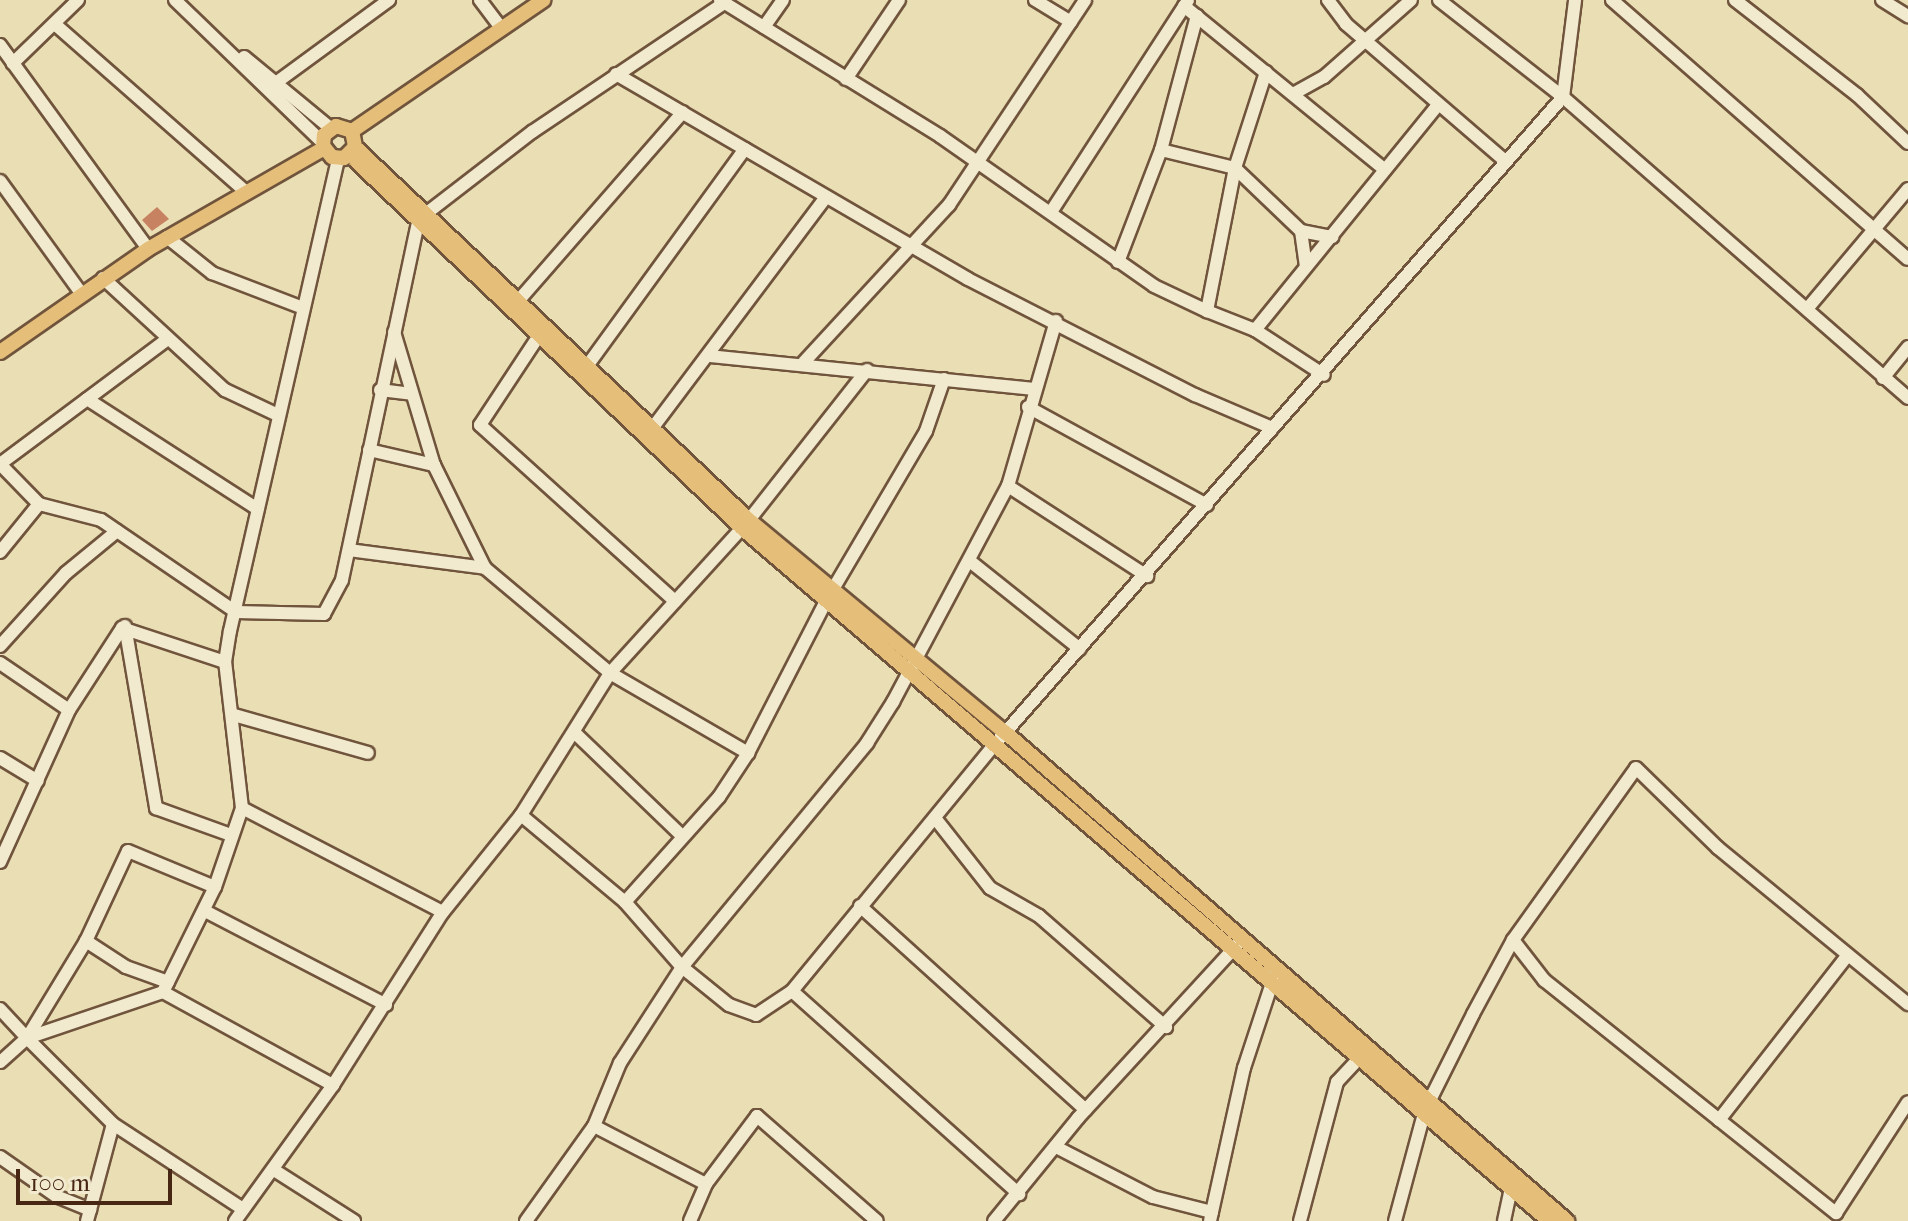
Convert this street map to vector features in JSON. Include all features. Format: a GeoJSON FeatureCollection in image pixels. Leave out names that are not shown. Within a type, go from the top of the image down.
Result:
{"type":"FeatureCollection","features":[{"type":"Feature","properties":{"kind":"main road"},"geometry":{"type":"LineString","coordinates":[[0,352],[148,249],[323,146],[330,128],[352,131],[543,0]]}},
{"type":"Feature","properties":{"kind":"main road"},"geometry":{"type":"LineString","coordinates":[[348,154],[352,131]]}},
{"type":"Feature","properties":{"kind":"main road"},"geometry":{"type":"LineString","coordinates":[[323,146],[348,154],[423,215],[519,300],[746,524],[1001,738],[1427,1105],[1549,1221]]}},
{"type":"Feature","properties":{"kind":"main road"},"geometry":{"type":"LineString","coordinates":[[423,215],[540,334],[654,426],[746,524]]}},
{"type":"Feature","properties":{"kind":"main road"},"geometry":{"type":"LineString","coordinates":[[1511,1182],[1567,1221]]}},
{"type":"Feature","properties":{"kind":"street"},"geometry":{"type":"LineString","coordinates":[[13,63],[57,26],[78,0]]}},
{"type":"Feature","properties":{"kind":"street"},"geometry":{"type":"LineString","coordinates":[[175,0],[323,146]]}},
{"type":"Feature","properties":{"kind":"street"},"geometry":{"type":"LineString","coordinates":[[277,82],[389,0]]}},
{"type":"Feature","properties":{"kind":"street"},"geometry":{"type":"LineString","coordinates":[[480,0],[501,28]]}},
{"type":"Feature","properties":{"kind":"street"},"geometry":{"type":"LineString","coordinates":[[764,27],[783,0]]}},
{"type":"Feature","properties":{"kind":"street"},"geometry":{"type":"LineString","coordinates":[[846,79],[899,0]]}},
{"type":"Feature","properties":{"kind":"street"},"geometry":{"type":"LineString","coordinates":[[1035,0],[1071,22]]}},
{"type":"Feature","properties":{"kind":"street"},"geometry":{"type":"LineString","coordinates":[[804,362],[915,243],[977,162],[1085,0]]}},
{"type":"Feature","properties":{"kind":"street"},"geometry":{"type":"LineString","coordinates":[[1328,0],[1437,106],[1505,161]]}},
{"type":"Feature","properties":{"kind":"street"},"geometry":{"type":"LineString","coordinates":[[1293,94],[1368,41],[1411,0]]}},
{"type":"Feature","properties":{"kind":"street"},"geometry":{"type":"LineString","coordinates":[[1439,0],[1563,97],[1908,398]]}},
{"type":"Feature","properties":{"kind":"street"},"geometry":{"type":"LineString","coordinates":[[521,815],[625,902],[682,967],[745,1014],[765,1011],[792,991],[1001,738],[1147,576],[1272,428],[1324,375],[1563,97],[1575,0]]}},
{"type":"Feature","properties":{"kind":"street"},"geometry":{"type":"LineString","coordinates":[[1612,0],[1875,225],[1908,259]]}},
{"type":"Feature","properties":{"kind":"street"},"geometry":{"type":"LineString","coordinates":[[1735,0],[1845,85],[1908,143]]}},
{"type":"Feature","properties":{"kind":"street"},"geometry":{"type":"LineString","coordinates":[[1882,0],[1908,16]]}},
{"type":"Feature","properties":{"kind":"street"},"geometry":{"type":"LineString","coordinates":[[165,341],[0,464],[39,504],[86,514],[117,531],[236,612],[324,614],[338,594],[349,550],[393,328],[423,215],[722,1],[977,162],[1118,262],[1207,311],[1255,330],[1324,375]]}},
{"type":"Feature","properties":{"kind":"street"},"geometry":{"type":"LineString","coordinates":[[1051,212],[1186,3],[1197,16],[1385,170]]}},
{"type":"Feature","properties":{"kind":"street"},"geometry":{"type":"LineString","coordinates":[[1118,262],[1161,150],[1197,16]]}},
{"type":"Feature","properties":{"kind":"street"},"geometry":{"type":"LineString","coordinates":[[57,26],[246,192]]}},
{"type":"Feature","properties":{"kind":"street"},"geometry":{"type":"LineString","coordinates":[[206,29],[277,82],[330,128]]}},
{"type":"Feature","properties":{"kind":"street"},"geometry":{"type":"LineString","coordinates":[[0,45],[148,249]]}},
{"type":"Feature","properties":{"kind":"street"},"geometry":{"type":"LineString","coordinates":[[1207,311],[1235,168],[1266,72]]}},
{"type":"Feature","properties":{"kind":"street"},"geometry":{"type":"LineString","coordinates":[[616,74],[826,197],[915,243],[968,279],[1056,321],[1195,395],[1272,428]]}},
{"type":"Feature","properties":{"kind":"street"},"geometry":{"type":"LineString","coordinates":[[1255,330],[1437,106]]}},
{"type":"Feature","properties":{"kind":"street"},"geometry":{"type":"LineString","coordinates":[[519,300],[683,112]]}},
{"type":"Feature","properties":{"kind":"street"},"geometry":{"type":"LineString","coordinates":[[585,368],[745,149]]}},
{"type":"Feature","properties":{"kind":"street"},"geometry":{"type":"LineString","coordinates":[[1161,150],[1235,168],[1301,231],[1332,237]]}},
{"type":"Feature","properties":{"kind":"street"},"geometry":{"type":"LineString","coordinates":[[27,1038],[166,987],[215,887],[242,808],[234,715],[225,662],[303,308],[348,154]]}},
{"type":"Feature","properties":{"kind":"street"},"geometry":{"type":"LineString","coordinates":[[1,183],[81,293]]}},
{"type":"Feature","properties":{"kind":"street"},"geometry":{"type":"LineString","coordinates":[[1807,309],[1908,189]]}},
{"type":"Feature","properties":{"kind":"street"},"geometry":{"type":"LineString","coordinates":[[654,426],[826,197]]}},
{"type":"Feature","properties":{"kind":"street"},"geometry":{"type":"LineString","coordinates":[[1301,231],[1306,267]]}},
{"type":"Feature","properties":{"kind":"street"},"geometry":{"type":"LineString","coordinates":[[167,237],[212,273],[303,308]]}},
{"type":"Feature","properties":{"kind":"street"},"geometry":{"type":"LineString","coordinates":[[103,278],[165,341],[225,390],[278,415]]}},
{"type":"Feature","properties":{"kind":"street"},"geometry":{"type":"LineString","coordinates":[[526,1221],[594,1126],[620,1063],[682,967],[867,743],[971,562],[1008,486],[1033,389],[1056,321]]}},
{"type":"Feature","properties":{"kind":"street"},"geometry":{"type":"LineString","coordinates":[[393,328],[434,465],[485,568],[610,673],[748,753]]}},
{"type":"Feature","properties":{"kind":"street"},"geometry":{"type":"LineString","coordinates":[[540,334],[480,425],[675,601]]}},
{"type":"Feature","properties":{"kind":"street"},"geometry":{"type":"LineString","coordinates":[[1883,378],[1908,347]]}},
{"type":"Feature","properties":{"kind":"street"},"geometry":{"type":"LineString","coordinates":[[709,356],[804,362],[1033,389]]}},
{"type":"Feature","properties":{"kind":"street"},"geometry":{"type":"LineString","coordinates":[[235,1221],[333,1085],[443,912],[521,815],[610,673],[746,524],[867,370]]}},
{"type":"Feature","properties":{"kind":"street"},"geometry":{"type":"LineString","coordinates":[[625,902],[748,753],[830,596],[926,431],[944,379]]}},
{"type":"Feature","properties":{"kind":"street"},"geometry":{"type":"LineString","coordinates":[[380,390],[412,394]]}},
{"type":"Feature","properties":{"kind":"street"},"geometry":{"type":"LineString","coordinates":[[87,399],[258,509]]}},
{"type":"Feature","properties":{"kind":"street"},"geometry":{"type":"LineString","coordinates":[[1028,407],[1207,505]]}},
{"type":"Feature","properties":{"kind":"street"},"geometry":{"type":"LineString","coordinates":[[369,450],[434,465]]}},
{"type":"Feature","properties":{"kind":"street"},"geometry":{"type":"LineString","coordinates":[[1008,486],[1147,576]]}},
{"type":"Feature","properties":{"kind":"street"},"geometry":{"type":"LineString","coordinates":[[0,552],[39,504]]}},
{"type":"Feature","properties":{"kind":"street"},"geometry":{"type":"LineString","coordinates":[[0,646],[66,573],[117,531]]}},
{"type":"Feature","properties":{"kind":"street"},"geometry":{"type":"LineString","coordinates":[[349,550],[485,568]]}},
{"type":"Feature","properties":{"kind":"street"},"geometry":{"type":"LineString","coordinates":[[971,562],[1080,649]]}},
{"type":"Feature","properties":{"kind":"street"},"geometry":{"type":"LineString","coordinates":[[125,626],[225,662]]}},
{"type":"Feature","properties":{"kind":"street"},"geometry":{"type":"LineString","coordinates":[[0,862],[69,710],[125,626]]}},
{"type":"Feature","properties":{"kind":"street"},"geometry":{"type":"LineString","coordinates":[[125,626],[156,808],[231,835]]}},
{"type":"Feature","properties":{"kind":"street"},"geometry":{"type":"LineString","coordinates":[[0,663],[69,710]]}},
{"type":"Feature","properties":{"kind":"street"},"geometry":{"type":"LineString","coordinates":[[234,715],[368,753]]}},
{"type":"Feature","properties":{"kind":"street"},"geometry":{"type":"LineString","coordinates":[[574,732],[682,836]]}},
{"type":"Feature","properties":{"kind":"street"},"geometry":{"type":"LineString","coordinates":[[0,758],[38,781]]}},
{"type":"Feature","properties":{"kind":"street"},"geometry":{"type":"LineString","coordinates":[[1395,1221],[1427,1105],[1513,940],[1636,768],[1718,848],[1908,1004]]}},
{"type":"Feature","properties":{"kind":"street"},"geometry":{"type":"LineString","coordinates":[[242,808],[443,912]]}},
{"type":"Feature","properties":{"kind":"street"},"geometry":{"type":"LineString","coordinates":[[935,818],[990,888],[1039,916],[1166,1027]]}},
{"type":"Feature","properties":{"kind":"street"},"geometry":{"type":"LineString","coordinates":[[0,1062],[27,1038],[86,941],[128,851],[215,887]]}},
{"type":"Feature","properties":{"kind":"street"},"geometry":{"type":"LineString","coordinates":[[860,906],[1086,1110]]}},
{"type":"Feature","properties":{"kind":"street"},"geometry":{"type":"LineString","coordinates":[[205,911],[386,1005]]}},
{"type":"Feature","properties":{"kind":"street"},"geometry":{"type":"LineString","coordinates":[[1513,940],[1544,980],[1836,1213],[1908,1102]]}},
{"type":"Feature","properties":{"kind":"street"},"geometry":{"type":"LineString","coordinates":[[86,941],[333,1085]]}},
{"type":"Feature","properties":{"kind":"street"},"geometry":{"type":"LineString","coordinates":[[994,1221],[1058,1148],[1086,1110],[1166,1027],[1239,943]]}},
{"type":"Feature","properties":{"kind":"street"},"geometry":{"type":"LineString","coordinates":[[1719,1120],[1848,955]]}},
{"type":"Feature","properties":{"kind":"street"},"geometry":{"type":"LineString","coordinates":[[1058,1148],[1153,1197],[1211,1217],[1244,1068],[1276,976]]}},
{"type":"Feature","properties":{"kind":"street"},"geometry":{"type":"LineString","coordinates":[[792,991],[1019,1194]]}},
{"type":"Feature","properties":{"kind":"street"},"geometry":{"type":"LineString","coordinates":[[0,1009],[113,1124],[243,1209]]}},
{"type":"Feature","properties":{"kind":"street"},"geometry":{"type":"LineString","coordinates":[[1300,1221],[1337,1082],[1364,1053]]}},
{"type":"Feature","properties":{"kind":"street"},"geometry":{"type":"LineString","coordinates":[[690,1221],[706,1184],[757,1116],[877,1221]]}},
{"type":"Feature","properties":{"kind":"street"},"geometry":{"type":"LineString","coordinates":[[0,1157],[90,1217],[113,1124]]}},
{"type":"Feature","properties":{"kind":"street"},"geometry":{"type":"LineString","coordinates":[[594,1126],[706,1184]]}},
{"type":"Feature","properties":{"kind":"street"},"geometry":{"type":"LineString","coordinates":[[274,1170],[354,1221]]}},
{"type":"Feature","properties":{"kind":"street"},"geometry":{"type":"LineString","coordinates":[[1504,1221],[1511,1182]]}},
{"type":"Feature","properties":{"kind":"building"},"geometry":{"type":"Polygon","coordinates":[[[157,207],[169,219],[152,231],[142,220],[157,207]]]}}]}
